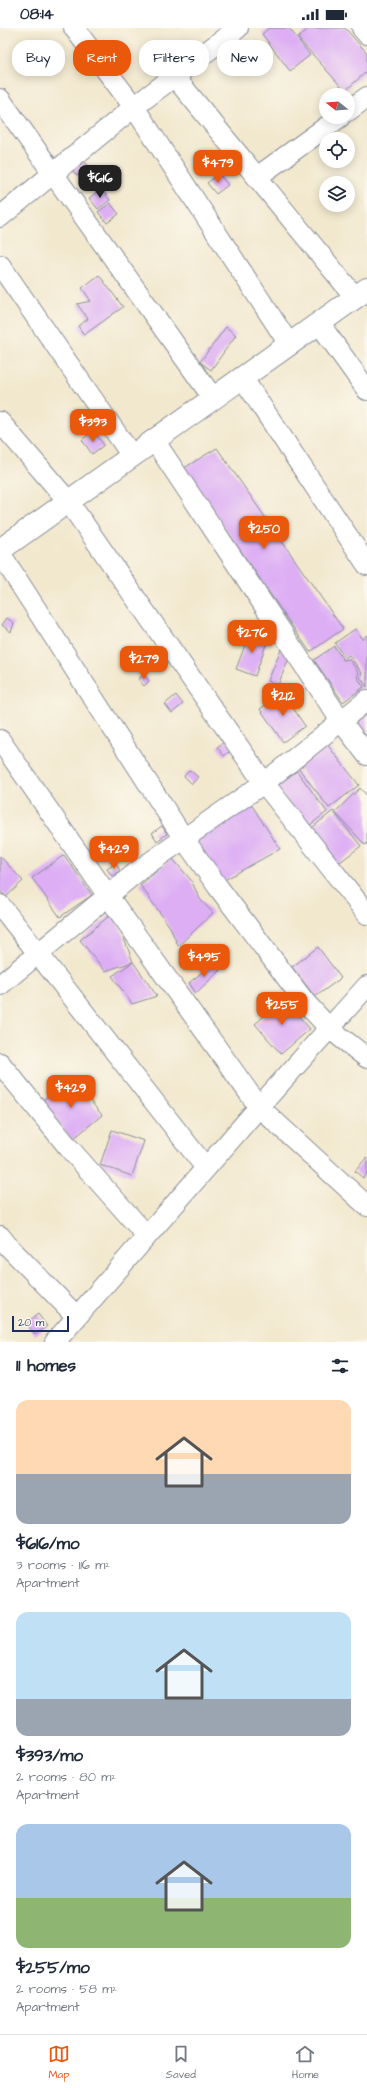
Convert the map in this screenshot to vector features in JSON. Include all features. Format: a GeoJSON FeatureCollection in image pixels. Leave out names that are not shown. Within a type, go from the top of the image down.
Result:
{"type":"FeatureCollection","features":[{"type":"Feature","properties":{"kind":"main road"},"geometry":{"type":"LineString","coordinates":[[0,550],[361,293]]}},
{"type":"Feature","properties":{"kind":"street"},"geometry":{"type":"LineString","coordinates":[[74,28],[134,107],[289,344]]}},
{"type":"Feature","properties":{"kind":"street"},"geometry":{"type":"LineString","coordinates":[[209,50],[238,28]]}},
{"type":"Feature","properties":{"kind":"street"},"geometry":{"type":"LineString","coordinates":[[362,28],[367,34]]}},
{"type":"Feature","properties":{"kind":"street"},"geometry":{"type":"LineString","coordinates":[[0,217],[174,76],[257,177],[361,293]]}},
{"type":"Feature","properties":{"kind":"street"},"geometry":{"type":"LineString","coordinates":[[355,106],[367,97]]}},
{"type":"Feature","properties":{"kind":"street"},"geometry":{"type":"LineString","coordinates":[[0,99],[54,172],[213,398]]}},
{"type":"Feature","properties":{"kind":"street"},"geometry":{"type":"LineString","coordinates":[[257,177],[330,124]]}},
{"type":"Feature","properties":{"kind":"street"},"geometry":{"type":"LineString","coordinates":[[0,265],[132,456]]}},
{"type":"Feature","properties":{"kind":"street"},"geometry":{"type":"LineString","coordinates":[[319,322],[367,390]]}},
{"type":"Feature","properties":{"kind":"street"},"geometry":{"type":"LineString","coordinates":[[242,377],[367,565]]}},
{"type":"Feature","properties":{"kind":"street"},"geometry":{"type":"LineString","coordinates":[[0,422],[68,501],[264,783],[367,914]]}},
{"type":"Feature","properties":{"kind":"street"},"geometry":{"type":"LineString","coordinates":[[154,440],[341,721],[367,755]]}},
{"type":"Feature","properties":{"kind":"street"},"geometry":{"type":"LineString","coordinates":[[0,553],[184,839],[218,887],[300,995],[329,1028],[367,1058]]}},
{"type":"Feature","properties":{"kind":"street"},"geometry":{"type":"LineString","coordinates":[[0,985],[139,870],[264,783],[367,700]]}},
{"type":"Feature","properties":{"kind":"street"},"geometry":{"type":"LineString","coordinates":[[0,740],[108,896],[259,1107],[367,1206]]}},
{"type":"Feature","properties":{"kind":"street"},"geometry":{"type":"LineString","coordinates":[[0,905],[37,955],[206,1168]]}},
{"type":"Feature","properties":{"kind":"street"},"geometry":{"type":"LineString","coordinates":[[55,1342],[259,1107],[367,986]]}},
{"type":"Feature","properties":{"kind":"street"},"geometry":{"type":"LineString","coordinates":[[0,1063],[69,1148],[147,1236]]}},
{"type":"Feature","properties":{"kind":"street"},"geometry":{"type":"LineString","coordinates":[[0,1236],[77,1317]]}},
{"type":"Feature","properties":{"kind":"building"},"geometry":{"type":"Polygon","coordinates":[[[269,28],[289,28],[310,55],[290,71],[273,49],[273,40],[267,40],[262,34],[269,28]]]}},
{"type":"Feature","properties":{"kind":"building"},"geometry":{"type":"Polygon","coordinates":[[[309,28],[345,28],[367,53],[367,71],[348,88],[342,88],[298,38],[309,28]]]}},
{"type":"Feature","properties":{"kind":"building"},"geometry":{"type":"Polygon","coordinates":[[[80,156],[89,167],[77,176],[68,165],[80,156]]]}},
{"type":"Feature","properties":{"kind":"building"},"geometry":{"type":"Polygon","coordinates":[[[219,174],[228,185],[216,194],[207,183],[219,174]]]}},
{"type":"Feature","properties":{"kind":"building"},"geometry":{"type":"Polygon","coordinates":[[[101,189],[110,200],[98,209],[89,198],[101,189]]]}},
{"type":"Feature","properties":{"kind":"building"},"geometry":{"type":"Polygon","coordinates":[[[110,203],[119,214],[107,223],[98,212],[110,203]]]}},
{"type":"Feature","properties":{"kind":"building"},"geometry":{"type":"Polygon","coordinates":[[[99,275],[123,307],[84,335],[78,326],[88,319],[77,304],[91,301],[82,288],[99,275]]]}},
{"type":"Feature","properties":{"kind":"building"},"geometry":{"type":"Polygon","coordinates":[[[226,327],[236,335],[211,370],[200,362],[226,327]]]}},
{"type":"Feature","properties":{"kind":"building"},"geometry":{"type":"Polygon","coordinates":[[[93,431],[104,445],[92,454],[82,440],[93,431]]]}},
{"type":"Feature","properties":{"kind":"building"},"geometry":{"type":"Polygon","coordinates":[[[217,448],[343,629],[310,652],[184,468],[217,448]]]}},
{"type":"Feature","properties":{"kind":"building"},"geometry":{"type":"Polygon","coordinates":[[[7,618],[14,623],[11,632],[2,625],[7,618]]]}},
{"type":"Feature","properties":{"kind":"building"},"geometry":{"type":"Polygon","coordinates":[[[355,629],[362,639],[367,635],[367,687],[360,677],[362,673],[349,655],[345,658],[335,643],[355,629]]]}},
{"type":"Feature","properties":{"kind":"building"},"geometry":{"type":"Polygon","coordinates":[[[250,632],[268,639],[255,676],[236,669],[250,632]]]}},
{"type":"Feature","properties":{"kind":"building"},"geometry":{"type":"Polygon","coordinates":[[[334,646],[343,660],[349,659],[359,673],[357,677],[364,687],[343,702],[314,660],[334,646]]]}},
{"type":"Feature","properties":{"kind":"building"},"geometry":{"type":"Polygon","coordinates":[[[282,647],[292,651],[278,685],[268,681],[282,647]]]}},
{"type":"Feature","properties":{"kind":"building"},"geometry":{"type":"Polygon","coordinates":[[[144,675],[149,681],[144,686],[138,679],[144,675]]]}},
{"type":"Feature","properties":{"kind":"building"},"geometry":{"type":"Polygon","coordinates":[[[283,693],[305,726],[283,742],[260,709],[283,693]]]}},
{"type":"Feature","properties":{"kind":"building"},"geometry":{"type":"Polygon","coordinates":[[[176,695],[183,704],[172,713],[165,704],[176,695]]]}},
{"type":"Feature","properties":{"kind":"building"},"geometry":{"type":"Polygon","coordinates":[[[367,713],[367,748],[350,728],[367,713]]]}},
{"type":"Feature","properties":{"kind":"building"},"geometry":{"type":"Polygon","coordinates":[[[227,740],[233,749],[224,756],[217,747],[227,740]]]}},
{"type":"Feature","properties":{"kind":"building"},"geometry":{"type":"Polygon","coordinates":[[[326,743],[359,785],[329,808],[296,765],[326,743]]]}},
{"type":"Feature","properties":{"kind":"building"},"geometry":{"type":"Polygon","coordinates":[[[190,770],[198,777],[192,784],[184,776],[190,770]]]}},
{"type":"Feature","properties":{"kind":"building"},"geometry":{"type":"Polygon","coordinates":[[[297,771],[327,812],[306,828],[276,786],[297,771]]]}},
{"type":"Feature","properties":{"kind":"building"},"geometry":{"type":"Polygon","coordinates":[[[360,788],[367,796],[367,844],[365,845],[335,812],[360,788]]]}},
{"type":"Feature","properties":{"kind":"building"},"geometry":{"type":"Polygon","coordinates":[[[251,804],[280,849],[219,883],[195,839],[251,804]]]}},
{"type":"Feature","properties":{"kind":"building"},"geometry":{"type":"Polygon","coordinates":[[[333,811],[361,846],[335,866],[308,831],[333,811]]]}},
{"type":"Feature","properties":{"kind":"building"},"geometry":{"type":"Polygon","coordinates":[[[162,826],[167,834],[157,841],[152,833],[162,826]]]}},
{"type":"Feature","properties":{"kind":"building"},"geometry":{"type":"Polygon","coordinates":[[[64,855],[92,895],[60,917],[32,878],[64,855]]]}},
{"type":"Feature","properties":{"kind":"building"},"geometry":{"type":"Polygon","coordinates":[[[0,856],[23,881],[6,897],[0,891],[0,856]]]}},
{"type":"Feature","properties":{"kind":"building"},"geometry":{"type":"Polygon","coordinates":[[[172,858],[191,880],[200,899],[213,913],[178,946],[170,927],[140,885],[172,858]]]}},
{"type":"Feature","properties":{"kind":"building"},"geometry":{"type":"Polygon","coordinates":[[[116,863],[120,871],[112,876],[107,869],[116,863]]]}},
{"type":"Feature","properties":{"kind":"building"},"geometry":{"type":"Polygon","coordinates":[[[114,912],[133,962],[105,971],[80,940],[114,912]]]}},
{"type":"Feature","properties":{"kind":"building"},"geometry":{"type":"Polygon","coordinates":[[[318,947],[341,978],[315,997],[292,967],[318,947]]]}},
{"type":"Feature","properties":{"kind":"building"},"geometry":{"type":"Polygon","coordinates":[[[133,962],[157,996],[132,1004],[112,976],[133,962]]]}},
{"type":"Feature","properties":{"kind":"building"},"geometry":{"type":"Polygon","coordinates":[[[213,963],[220,970],[196,993],[189,983],[213,963]]]}},
{"type":"Feature","properties":{"kind":"building"},"geometry":{"type":"Polygon","coordinates":[[[284,999],[310,1029],[281,1054],[255,1024],[284,999]]]}},
{"type":"Feature","properties":{"kind":"building"},"geometry":{"type":"Polygon","coordinates":[[[70,1077],[102,1115],[72,1140],[41,1102],[70,1077]]]}},
{"type":"Feature","properties":{"kind":"building"},"geometry":{"type":"Polygon","coordinates":[[[112,1130],[144,1141],[132,1176],[100,1165],[112,1130]]]}},
{"type":"Feature","properties":{"kind":"building"},"geometry":{"type":"Polygon","coordinates":[[[367,1157],[367,1173],[363,1178],[355,1171],[367,1157]]]}},
{"type":"Feature","properties":{"kind":"building"},"geometry":{"type":"Polygon","coordinates":[[[38,1314],[47,1326],[35,1335],[26,1323],[38,1314]]]}}]}
